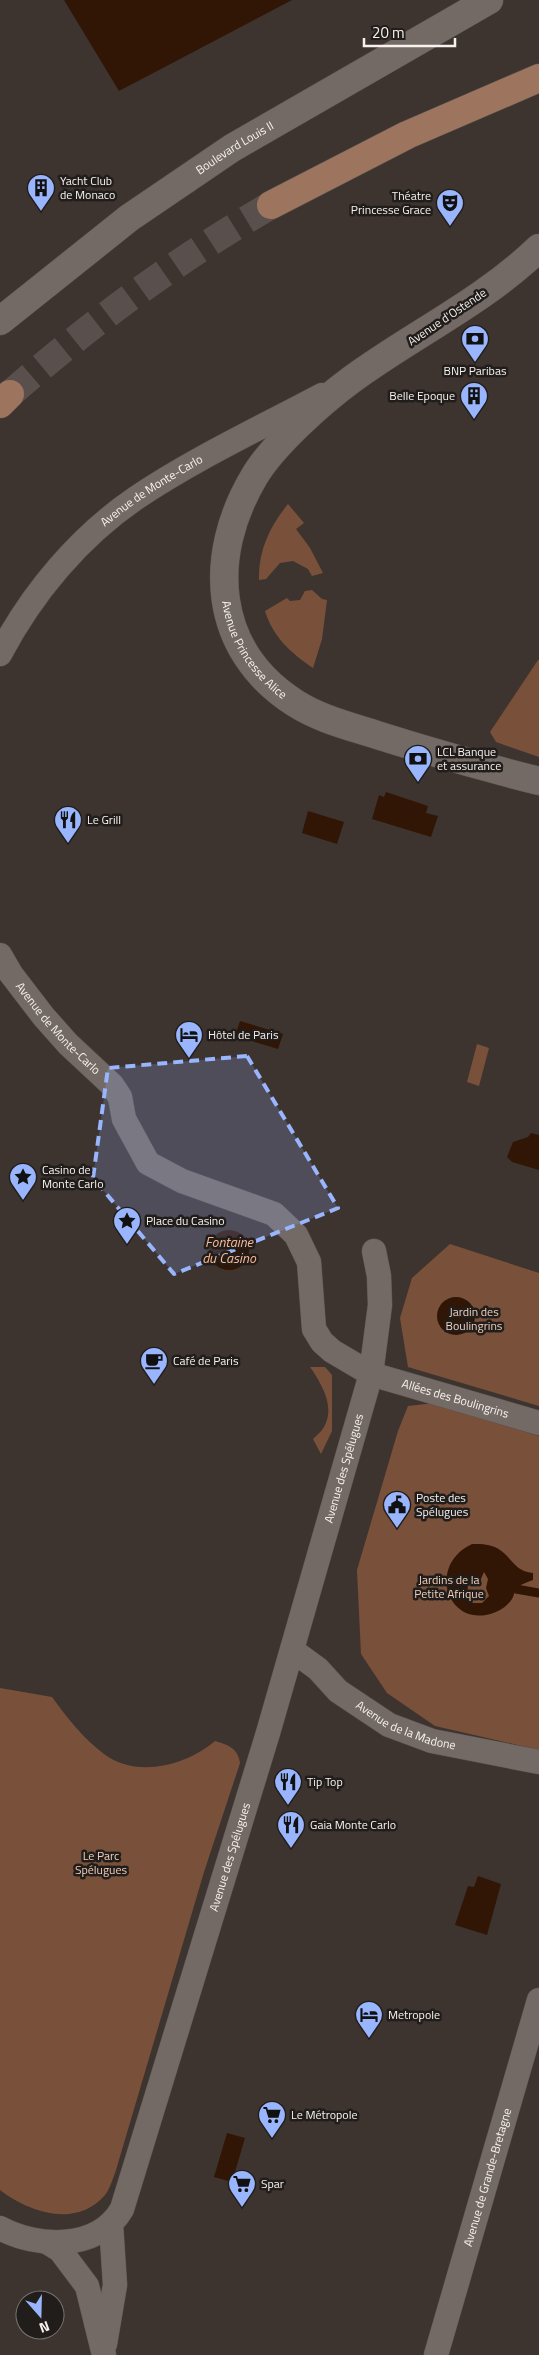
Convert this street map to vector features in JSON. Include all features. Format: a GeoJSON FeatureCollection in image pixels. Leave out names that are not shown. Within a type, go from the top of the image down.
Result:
{"type":"FeatureCollection","features":[{"type":"Feature","properties":{"kind":"main road","name":"Boulevard Louis II"},"geometry":{"type":"LineString","coordinates":[[0,321],[129,218],[232,148],[489,0]]}},
{"type":"Feature","properties":{"kind":"main road"},"geometry":{"type":"LineString","coordinates":[[271,205],[407,135],[539,78]]}},
{"type":"Feature","properties":{"kind":"main road","name":"Avenue d'Ostende"},"geometry":{"type":"LineString","coordinates":[[350,380],[481,294],[539,248]]}},
{"type":"Feature","properties":{"kind":"main road","name":"Avenue Princesse Alice"},"geometry":{"type":"LineString","coordinates":[[350,380],[274,435],[240,506],[226,546],[223,574],[228,614],[240,643],[260,673],[276,689],[296,704],[333,721],[456,760],[539,781]]}},
{"type":"Feature","properties":{"kind":"street","name":"Avenue de Monte-Carlo"},"geometry":{"type":"LineString","coordinates":[[0,654],[40,590],[68,557],[105,522],[136,498],[274,435]]}},
{"type":"Feature","properties":{"kind":"street","name":"Avenue de Monte-Carlo"},"geometry":{"type":"LineString","coordinates":[[0,955],[11,974],[40,1012],[101,1076],[112,1085],[120,1097]]}},
{"type":"Feature","properties":{"kind":"street","name":"Allées des Boulingrins"},"geometry":{"type":"LineString","coordinates":[[120,1097],[124,1119],[148,1163],[182,1181],[274,1214],[296,1235],[310,1262],[314,1329],[322,1342],[332,1351],[371,1374],[539,1423]]}},
{"type":"Feature","properties":{"kind":"street"},"geometry":{"type":"LineString","coordinates":[[371,1374],[380,1305],[379,1276],[374,1251]]}},
{"type":"Feature","properties":{"kind":"street","name":"Avenue des Spélugues"},"geometry":{"type":"LineString","coordinates":[[0,2228],[17,2235],[46,2242],[89,2236],[111,2224],[122,2209],[292,1650],[371,1374]]}},
{"type":"Feature","properties":{"kind":"street","name":"Avenue de la Madone"},"geometry":{"type":"LineString","coordinates":[[292,1650],[318,1669],[338,1691],[389,1725],[432,1741],[539,1762]]}},
{"type":"Feature","properties":{"kind":"street","name":"Avenue de Grande-Bretagne"},"geometry":{"type":"LineString","coordinates":[[436,2355],[539,2000]]}},
{"type":"Feature","properties":{"kind":"street"},"geometry":{"type":"LineString","coordinates":[[104,2353],[115,2285],[111,2224]]}},
{"type":"Feature","properties":{"kind":"street"},"geometry":{"type":"LineString","coordinates":[[46,2242],[60,2250],[87,2286],[104,2353]]}},
{"type":"Feature","properties":{"kind":"highlighted area"},"geometry":{"type":"Polygon","coordinates":[[[247,1056],[338,1208],[174,1274],[93,1178],[108,1068],[247,1056]]]}},
{"type":"Feature","properties":{"kind":"green space"},"geometry":{"type":"Polygon","coordinates":[[[288,504],[304,523],[296,529],[310,548],[323,573],[312,576],[308,569],[293,561],[280,563],[266,579],[259,580],[259,569],[266,539],[288,504]]]}},
{"type":"Feature","properties":{"kind":"green space"},"geometry":{"type":"Polygon","coordinates":[[[312,590],[322,599],[327,600],[322,639],[313,668],[297,656],[278,637],[265,611],[287,598],[290,601],[300,600],[305,591],[312,590]]]}},
{"type":"Feature","properties":{"kind":"green space"},"geometry":{"type":"Polygon","coordinates":[[[538,660],[539,757],[496,742],[490,732],[538,660]]]}},
{"type":"Feature","properties":{"kind":"green space"},"geometry":{"type":"Polygon","coordinates":[[[477,1044],[489,1048],[479,1086],[467,1082],[477,1044]]]}},
{"type":"Feature","properties":{"kind":"green space","name":"Jardin des Boulingrins"},"geometry":{"type":"Polygon","coordinates":[[[450,1244],[539,1273],[539,1406],[408,1367],[400,1318],[412,1278],[450,1244]]]}},
{"type":"Feature","properties":{"kind":"green space"},"geometry":{"type":"Polygon","coordinates":[[[310,1367],[325,1367],[332,1375],[332,1431],[321,1454],[313,1439],[323,1428],[327,1419],[328,1403],[319,1380],[310,1367]]]}},
{"type":"Feature","properties":{"kind":"green space","name":"Jardins de la Petite Afrique"},"geometry":{"type":"Polygon","coordinates":[[[434,1403],[539,1436],[539,1750],[435,1726],[387,1693],[361,1654],[357,1570],[398,1431],[408,1406],[434,1403]]]}},
{"type":"Feature","properties":{"kind":"green space","name":"Le Parc Spélugues"},"geometry":{"type":"Polygon","coordinates":[[[0,1688],[52,1697],[90,1742],[117,1762],[131,1766],[161,1766],[190,1757],[215,1741],[235,1751],[240,1763],[204,1872],[116,2170],[105,2195],[94,2205],[81,2211],[67,2214],[53,2214],[25,2205],[0,2190],[0,1688]]]}},
{"type":"Feature","properties":{"kind":"water"},"geometry":{"type":"Polygon","coordinates":[[[64,0],[292,0],[119,91],[64,0]]]}},
{"type":"Feature","properties":{"kind":"water"},"geometry":{"type":"Polygon","coordinates":[[[386,792],[428,806],[426,813],[438,816],[431,837],[372,819],[379,795],[384,797],[386,792]]]}},
{"type":"Feature","properties":{"kind":"water"},"geometry":{"type":"Polygon","coordinates":[[[308,811],[344,822],[337,844],[302,833],[308,811]]]}},
{"type":"Feature","properties":{"kind":"water"},"geometry":{"type":"Polygon","coordinates":[[[240,1021],[283,1034],[278,1049],[235,1036],[240,1021]]]}},
{"type":"Feature","properties":{"kind":"water"},"geometry":{"type":"Polygon","coordinates":[[[531,1133],[539,1135],[539,1170],[512,1162],[507,1157],[513,1142],[528,1137],[531,1133]]]}},
{"type":"Feature","properties":{"kind":"water","name":"Fontaine du Casino"},"geometry":{"type":"Polygon","coordinates":[[[229,1230],[243,1236],[249,1250],[243,1264],[229,1270],[215,1264],[209,1250],[215,1236],[229,1230]]]}},
{"type":"Feature","properties":{"kind":"water"},"geometry":{"type":"Polygon","coordinates":[[[456,1297],[469,1303],[475,1316],[469,1329],[456,1335],[443,1329],[437,1316],[443,1303],[456,1297]]]}},
{"type":"Feature","properties":{"kind":"water"},"geometry":{"type":"Polygon","coordinates":[[[472,1544],[495,1547],[518,1567],[533,1573],[533,1580],[518,1587],[513,1598],[501,1610],[486,1615],[472,1615],[460,1610],[452,1601],[447,1590],[447,1577],[450,1565],[459,1553],[472,1544]],[[484,1572],[480,1581],[471,1581],[468,1584],[467,1598],[472,1603],[482,1603],[489,1596],[486,1588],[488,1579],[484,1572]]]}},
{"type":"Feature","properties":{"kind":"water"},"geometry":{"type":"Polygon","coordinates":[[[478,1876],[501,1884],[487,1935],[455,1925],[468,1886],[474,1887],[478,1876]]]}},
{"type":"Feature","properties":{"kind":"water"},"geometry":{"type":"Polygon","coordinates":[[[227,2133],[245,2138],[232,2182],[214,2177],[227,2133]]]}},
{"type":"Feature","properties":{"kind":"waterway"},"geometry":{"type":"LineString","coordinates":[[516,1589],[539,1593]]}},
{"type":"Feature","properties":{"kind":"tunnel"},"geometry":{"type":"LineString","coordinates":[[10,394],[73,341],[136,293],[201,248],[271,205]]}},
{"type":"Feature","properties":{"kind":"place","name":"Yacht Club de Monaco"},"geometry":{"type":"Point","coordinates":[41,212]}},
{"type":"Feature","properties":{"kind":"place","name":"Théatre Princesse Grace"},"geometry":{"type":"Point","coordinates":[450,227]}},
{"type":"Feature","properties":{"kind":"place","name":"BNP Paribas"},"geometry":{"type":"Point","coordinates":[475,363]}},
{"type":"Feature","properties":{"kind":"place","name":"Belle Epoque"},"geometry":{"type":"Point","coordinates":[474,420]}},
{"type":"Feature","properties":{"kind":"place","name":"LCL Banque et assurance"},"geometry":{"type":"Point","coordinates":[418,783]}},
{"type":"Feature","properties":{"kind":"place","name":"Le Grill"},"geometry":{"type":"Point","coordinates":[68,844]}},
{"type":"Feature","properties":{"kind":"place","name":"Hôtel de Paris"},"geometry":{"type":"Point","coordinates":[189,1059]}},
{"type":"Feature","properties":{"kind":"place","name":"Casino de Monte Carlo"},"geometry":{"type":"Point","coordinates":[23,1201]}},
{"type":"Feature","properties":{"kind":"place","name":"Place du Casino"},"geometry":{"type":"Point","coordinates":[127,1245]}},
{"type":"Feature","properties":{"kind":"place","name":"Café de Paris"},"geometry":{"type":"Point","coordinates":[154,1385]}},
{"type":"Feature","properties":{"kind":"place","name":"Poste des Spélugues"},"geometry":{"type":"Point","coordinates":[397,1529]}},
{"type":"Feature","properties":{"kind":"place","name":"Tip Top"},"geometry":{"type":"Point","coordinates":[288,1806]}},
{"type":"Feature","properties":{"kind":"place","name":"Gaia Monte Carlo"},"geometry":{"type":"Point","coordinates":[291,1849]}},
{"type":"Feature","properties":{"kind":"place","name":"Metropole"},"geometry":{"type":"Point","coordinates":[369,2039]}},
{"type":"Feature","properties":{"kind":"place","name":"Le Métropole"},"geometry":{"type":"Point","coordinates":[272,2139]}},
{"type":"Feature","properties":{"kind":"place","name":"Spar"},"geometry":{"type":"Point","coordinates":[242,2208]}}]}
